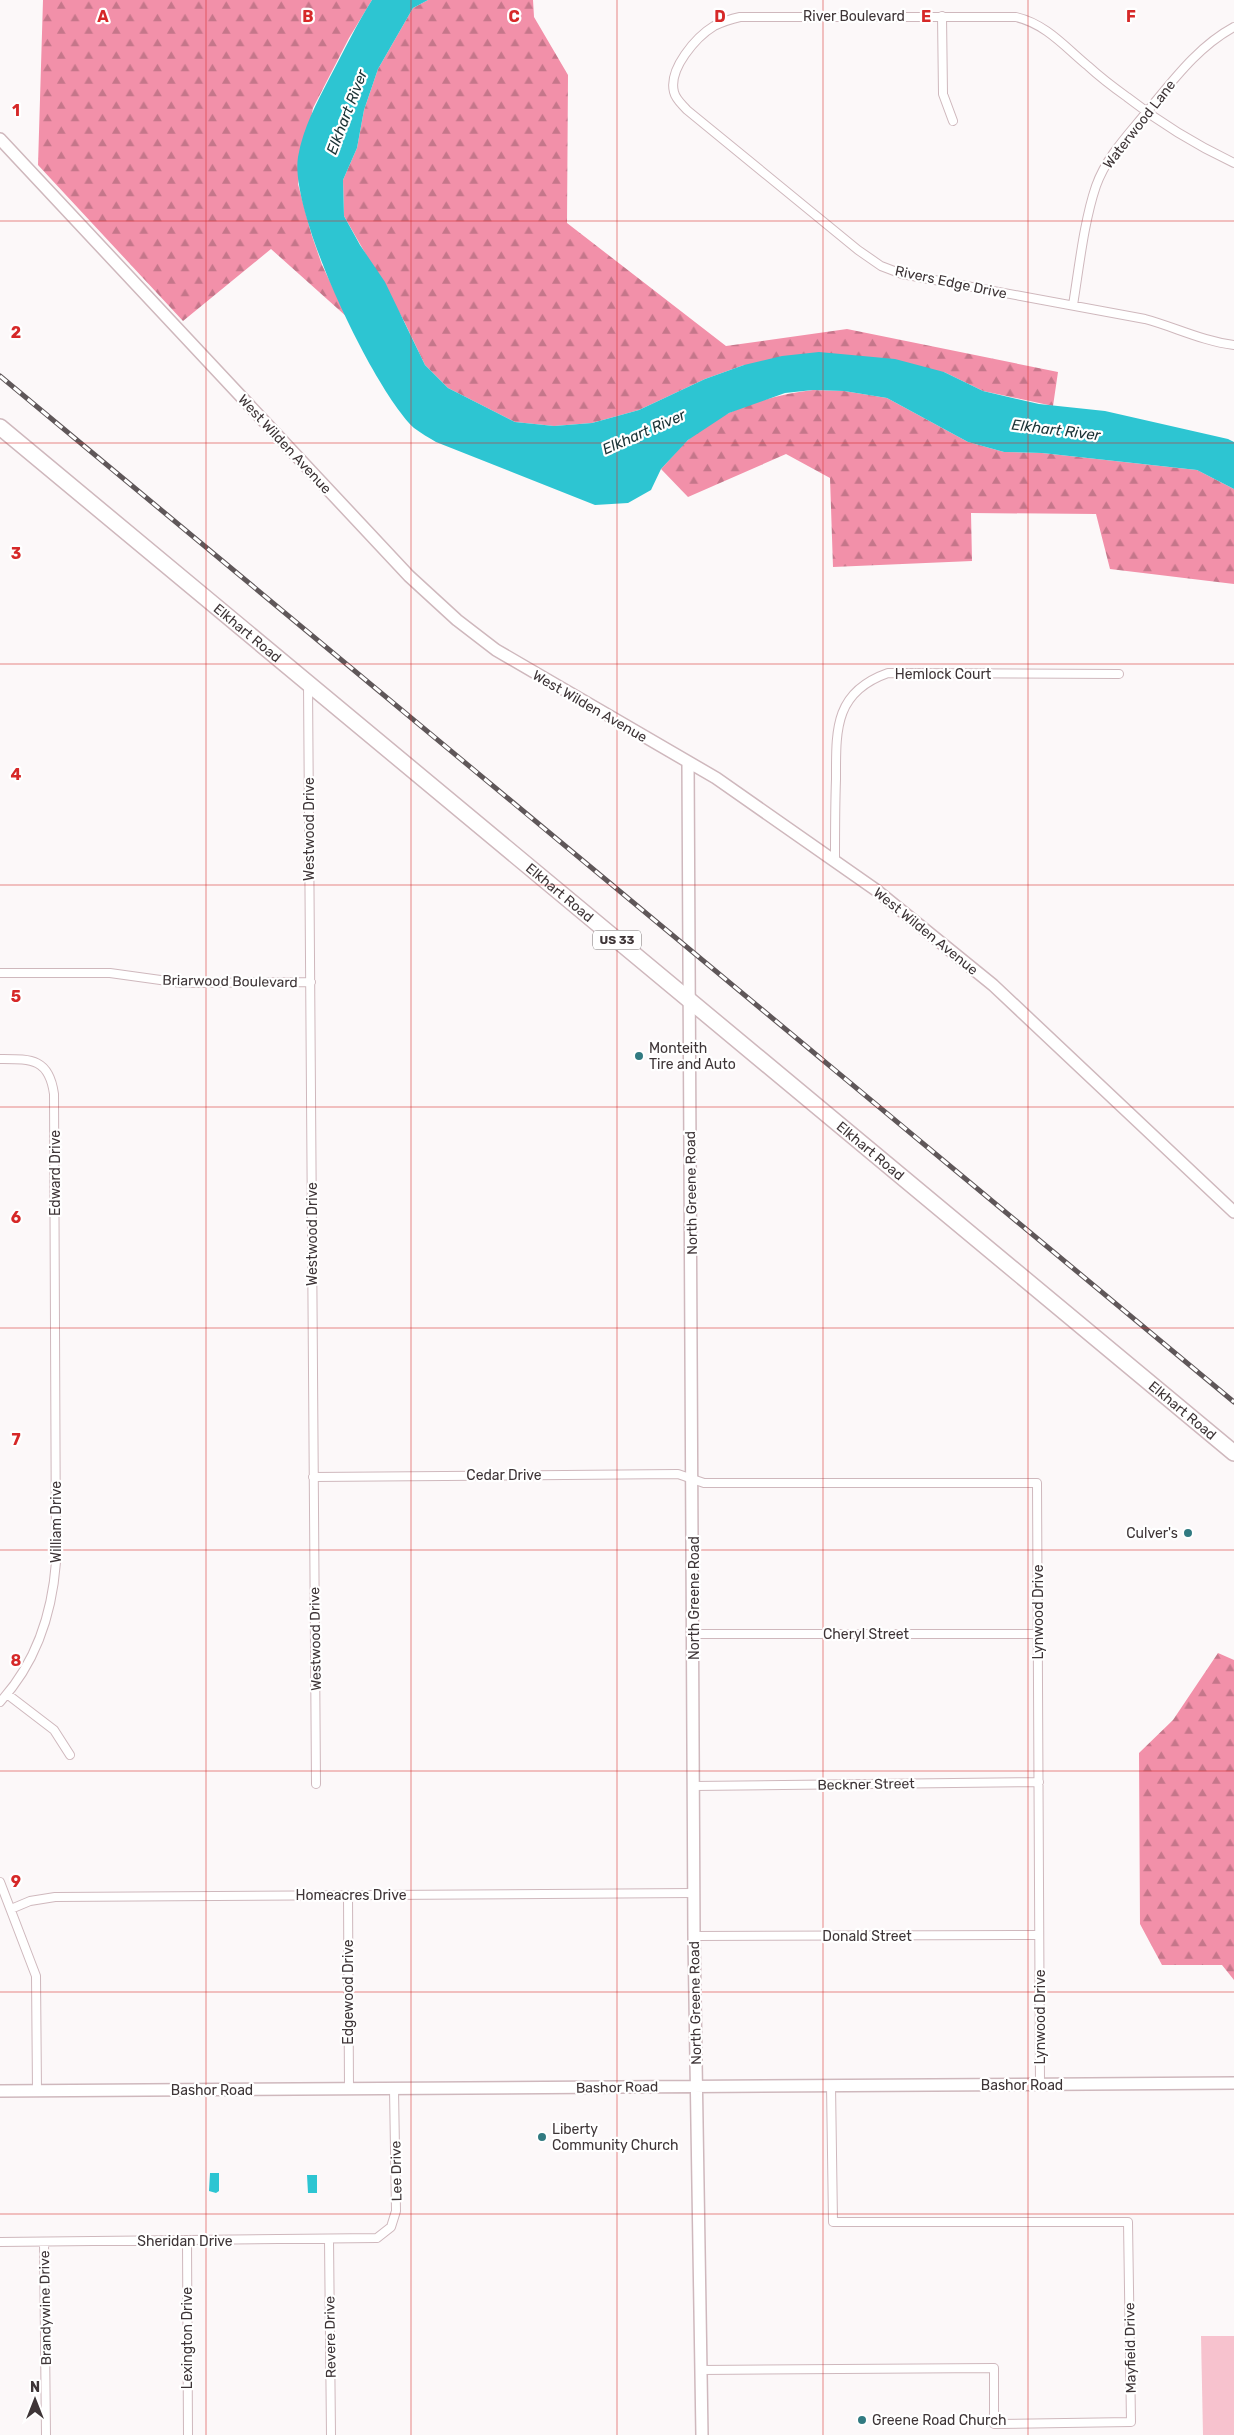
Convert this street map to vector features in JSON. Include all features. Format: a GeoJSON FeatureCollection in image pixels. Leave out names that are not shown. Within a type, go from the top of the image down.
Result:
{"type":"FeatureCollection","features":[{"type":"Feature","properties":{"kind":"highway","name":"Elkhart Road"},"geometry":{"type":"LineString","coordinates":[[0,427],[1234,1453]]}},
{"type":"Feature","properties":{"kind":"street"},"geometry":{"type":"LineString","coordinates":[[942,16],[943,94],[953,121]]}},
{"type":"Feature","properties":{"kind":"street","name":"River Boulevard"},"geometry":{"type":"LineString","coordinates":[[672,85],[675,68],[703,35],[726,20],[758,17],[1002,16],[1030,20],[1053,36],[1147,112],[1193,141],[1234,163]]}},
{"type":"Feature","properties":{"kind":"street","name":"Waterwood Lane"},"geometry":{"type":"LineString","coordinates":[[1073,305],[1095,188],[1114,152],[1192,59],[1234,27]]}},
{"type":"Feature","properties":{"kind":"street","name":"Rivers Edge Drive"},"geometry":{"type":"LineString","coordinates":[[672,85],[676,99],[687,110],[858,250],[881,266],[916,277],[1145,319],[1167,325],[1197,338],[1234,345]]}},
{"type":"Feature","properties":{"kind":"street","name":"West Wilden Avenue"},"geometry":{"type":"LineString","coordinates":[[0,139],[397,563],[457,620],[496,650],[716,778],[876,890],[993,985],[1234,1212]]}},
{"type":"Feature","properties":{"kind":"street","name":"Hemlock Court"},"geometry":{"type":"LineString","coordinates":[[835,860],[837,724],[847,702],[863,684],[888,673],[1119,674]]}},
{"type":"Feature","properties":{"kind":"street","name":"Westwood Drive"},"geometry":{"type":"LineString","coordinates":[[308,684],[316,1784]]}},
{"type":"Feature","properties":{"kind":"street","name":"North Greene Road"},"geometry":{"type":"LineString","coordinates":[[688,762],[694,1634],[694,1936],[702,2435]]}},
{"type":"Feature","properties":{"kind":"street","name":"Briarwood Boulevard"},"geometry":{"type":"LineString","coordinates":[[0,974],[110,973],[182,983],[310,982]]}},
{"type":"Feature","properties":{"kind":"street","name":"Edward Drive"},"geometry":{"type":"LineString","coordinates":[[0,1059],[23,1059],[39,1063],[48,1071],[53,1082],[55,1328]]}},
{"type":"Feature","properties":{"kind":"street","name":"William Drive"},"geometry":{"type":"LineString","coordinates":[[0,1702],[24,1672],[36,1648],[52,1604],[54,1583],[55,1328]]}},
{"type":"Feature","properties":{"kind":"street","name":"Cedar Drive"},"geometry":{"type":"LineString","coordinates":[[313,1477],[678,1474],[693,1480]]}},
{"type":"Feature","properties":{"kind":"street","name":"Lynwood Drive"},"geometry":{"type":"LineString","coordinates":[[693,1480],[704,1483],[1037,1483],[1040,2085]]}},
{"type":"Feature","properties":{"kind":"street","name":"Cheryl Street"},"geometry":{"type":"LineString","coordinates":[[694,1634],[1038,1634]]}},
{"type":"Feature","properties":{"kind":"street"},"geometry":{"type":"LineString","coordinates":[[7,1694],[54,1730],[70,1755]]}},
{"type":"Feature","properties":{"kind":"street","name":"Beckner Street"},"geometry":{"type":"LineString","coordinates":[[694,1786],[1039,1782]]}},
{"type":"Feature","properties":{"kind":"street"},"geometry":{"type":"LineString","coordinates":[[0,1882],[36,1976],[37,2091]]}},
{"type":"Feature","properties":{"kind":"street","name":"Homeacres Drive"},"geometry":{"type":"LineString","coordinates":[[11,1909],[30,1901],[55,1897],[694,1893]]}},
{"type":"Feature","properties":{"kind":"street","name":"Edgewood Drive"},"geometry":{"type":"LineString","coordinates":[[348,1895],[349,2089]]}},
{"type":"Feature","properties":{"kind":"street","name":"Donald Street"},"geometry":{"type":"LineString","coordinates":[[694,1936],[1039,1935]]}},
{"type":"Feature","properties":{"kind":"street","name":"Bashor Road"},"geometry":{"type":"LineString","coordinates":[[0,2091],[1234,2084]]}},
{"type":"Feature","properties":{"kind":"street","name":"Mayfield Drive"},"geometry":{"type":"LineString","coordinates":[[701,2370],[994,2368],[994,2424],[1131,2422],[1128,2222],[833,2222],[831,2085]]}},
{"type":"Feature","properties":{"kind":"street","name":"Lee Drive"},"geometry":{"type":"LineString","coordinates":[[370,2240],[387,2232],[395,2216],[394,2089]]}},
{"type":"Feature","properties":{"kind":"street","name":"Revere Drive"},"geometry":{"type":"LineString","coordinates":[[329,2240],[330,2435]]}},
{"type":"Feature","properties":{"kind":"street","name":"Sheridan Drive"},"geometry":{"type":"LineString","coordinates":[[0,2242],[370,2240]]}},
{"type":"Feature","properties":{"kind":"street","name":"Lexington Drive"},"geometry":{"type":"LineString","coordinates":[[187,2241],[188,2435]]}},
{"type":"Feature","properties":{"kind":"street","name":"Brandywine Drive"},"geometry":{"type":"LineString","coordinates":[[44,2242],[46,2435]]}},
{"type":"Feature","properties":{"kind":"shaded area"},"geometry":{"type":"Polygon","coordinates":[[[1201,2336],[1234,2336],[1234,2435],[1203,2435],[1201,2336]]]}},
{"type":"Feature","properties":{"kind":"green space"},"geometry":{"type":"Polygon","coordinates":[[[43,0],[372,0],[349,38],[313,108],[298,184],[322,265],[347,317],[271,249],[183,321],[38,165],[43,0]]]}},
{"type":"Feature","properties":{"kind":"green space"},"geometry":{"type":"Polygon","coordinates":[[[428,0],[533,0],[534,17],[568,75],[567,223],[726,346],[847,329],[1058,372],[1053,406],[983,391],[944,372],[744,365],[705,379],[639,410],[592,423],[554,426],[515,422],[448,388],[425,365],[404,321],[344,216],[343,180],[357,148],[364,110],[378,69],[413,8],[428,0]]]}},
{"type":"Feature","properties":{"kind":"green space"},"geometry":{"type":"Polygon","coordinates":[[[813,390],[844,391],[887,398],[968,442],[1004,452],[1042,453],[1197,470],[1234,489],[1234,584],[1110,569],[1096,514],[971,513],[972,561],[833,567],[830,478],[786,454],[688,497],[661,469],[700,430],[730,413],[763,400],[813,390]]]}},
{"type":"Feature","properties":{"kind":"green space"},"geometry":{"type":"Polygon","coordinates":[[[1218,1653],[1234,1660],[1234,1980],[1222,1965],[1162,1965],[1140,1924],[1139,1753],[1173,1720],[1218,1653]]]}},
{"type":"Feature","properties":{"kind":"water","name":"Elkhart River"},"geometry":{"type":"Polygon","coordinates":[[[372,0],[428,0],[413,8],[378,69],[364,110],[357,148],[343,180],[344,216],[360,245],[385,282],[425,365],[448,388],[515,422],[554,426],[592,423],[639,410],[705,379],[744,365],[782,356],[819,352],[895,359],[944,372],[983,391],[1039,404],[1105,411],[1228,439],[1234,442],[1234,489],[1197,470],[1042,453],[1004,452],[968,442],[887,398],[844,391],[813,390],[785,393],[729,413],[688,440],[661,469],[651,490],[628,503],[595,505],[436,442],[414,428],[397,407],[377,377],[357,340],[337,299],[320,257],[307,217],[299,183],[298,157],[307,126],[325,86],[372,0]]]}},
{"type":"Feature","properties":{"kind":"water"},"geometry":{"type":"Polygon","coordinates":[[[210,2173],[219,2173],[219,2191],[216,2193],[209,2191],[210,2173]]]}},
{"type":"Feature","properties":{"kind":"water"},"geometry":{"type":"Polygon","coordinates":[[[307,2175],[317,2175],[317,2193],[308,2193],[307,2175]]]}},
{"type":"Feature","properties":{"kind":"railway"},"geometry":{"type":"LineString","coordinates":[[0,376],[1234,1402]]}},
{"type":"Feature","properties":{"kind":"place","name":"Monteith Tire and Auto"},"geometry":{"type":"Point","coordinates":[639,1056]}},
{"type":"Feature","properties":{"kind":"place","name":"Culver's"},"geometry":{"type":"Point","coordinates":[1188,1533]}},
{"type":"Feature","properties":{"kind":"place","name":"Liberty Community Church"},"geometry":{"type":"Point","coordinates":[542,2137]}},
{"type":"Feature","properties":{"kind":"place","name":"Greene Road Church"},"geometry":{"type":"Point","coordinates":[862,2420]}}]}
